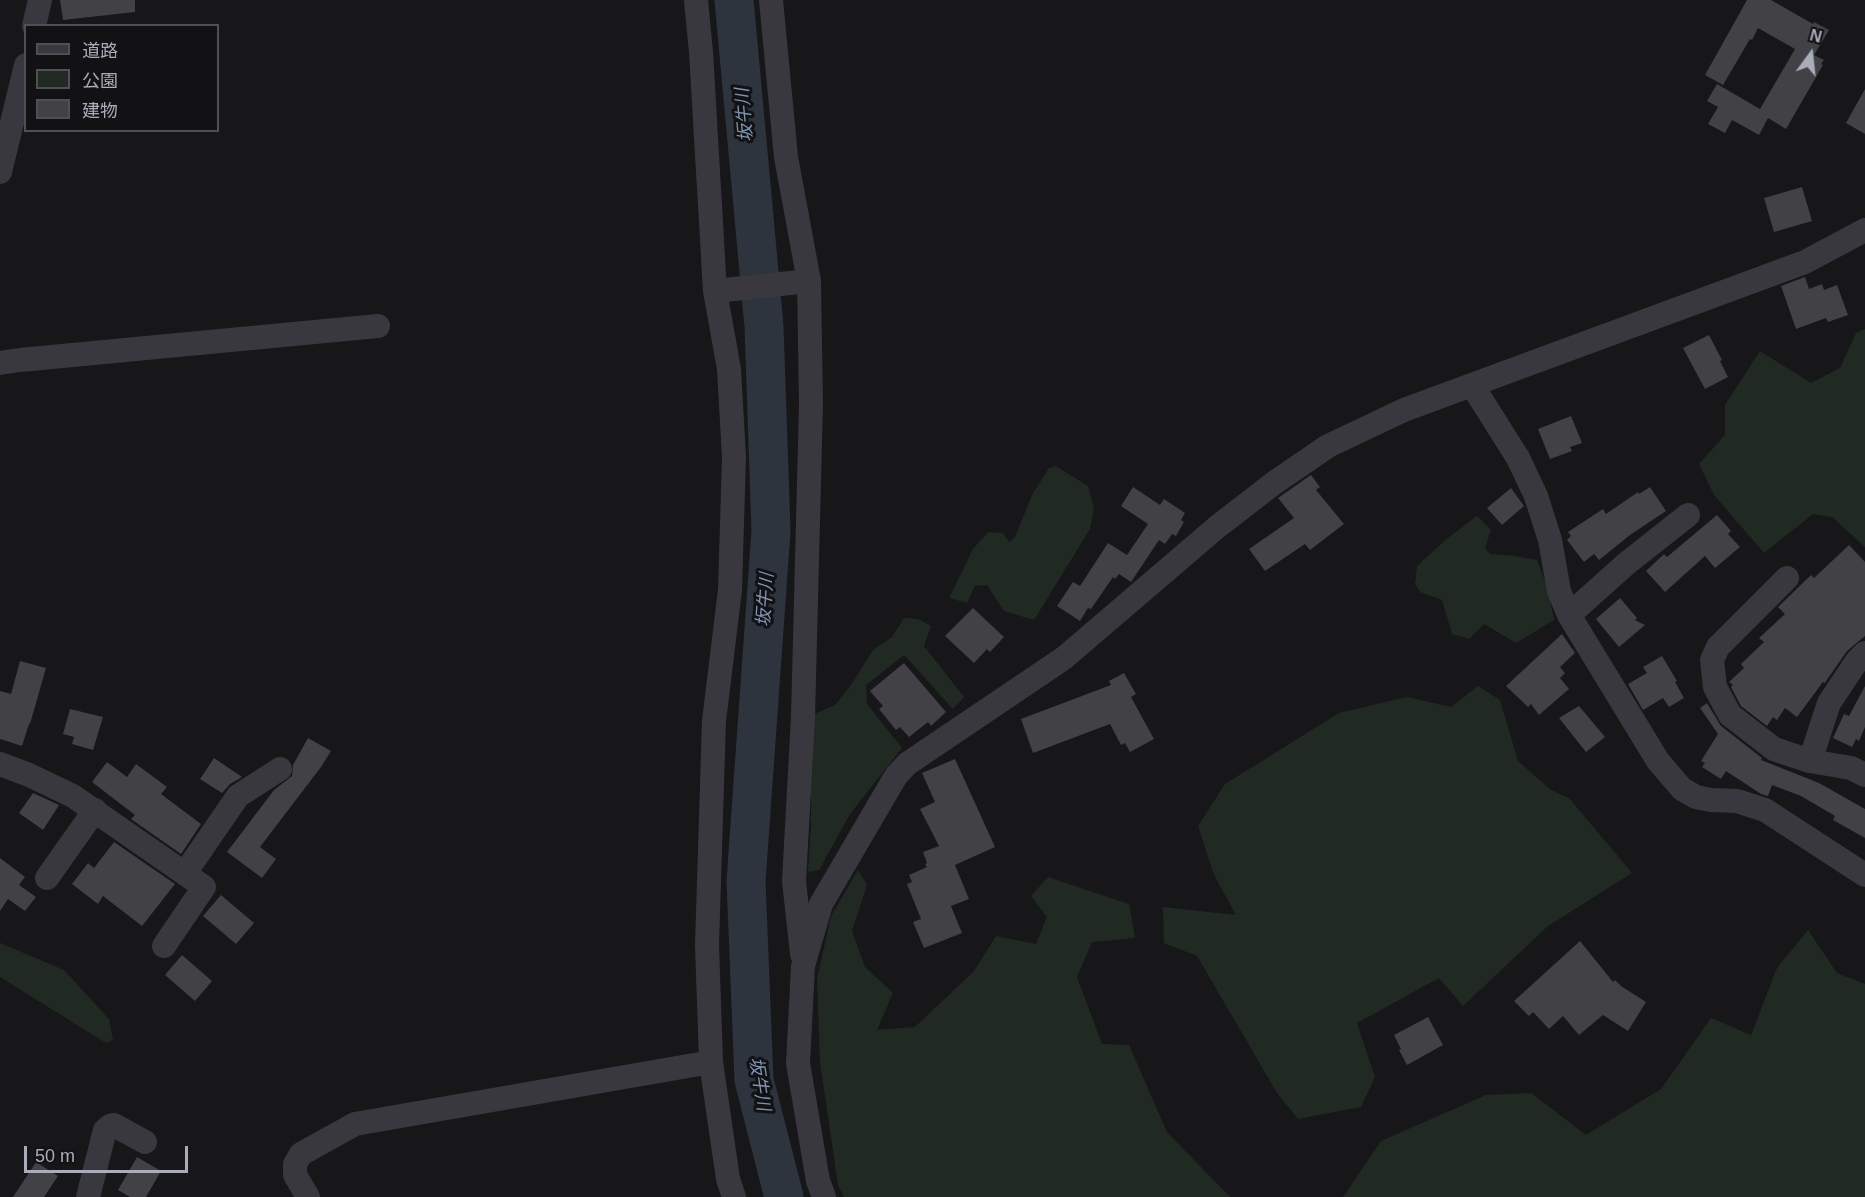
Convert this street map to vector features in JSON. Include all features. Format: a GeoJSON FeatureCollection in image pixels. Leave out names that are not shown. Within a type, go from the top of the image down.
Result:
{"type":"FeatureCollection","features":[{"type":"Feature","properties":{"kind":"street"},"geometry":{"type":"LineString","coordinates":[[34,24],[40,0]]}},
{"type":"Feature","properties":{"kind":"street"},"geometry":{"type":"LineString","coordinates":[[696,0],[723,290],[734,457],[730,590],[714,721],[707,945],[711,1062],[728,1179],[734,1197]]}},
{"type":"Feature","properties":{"kind":"street"},"geometry":{"type":"LineString","coordinates":[[771,0],[811,404],[803,717],[794,881],[803,966],[798,1063],[818,1181],[824,1197]]}},
{"type":"Feature","properties":{"kind":"street"},"geometry":{"type":"LineString","coordinates":[[0,172],[24,73]]}},
{"type":"Feature","properties":{"kind":"street"},"geometry":{"type":"LineString","coordinates":[[803,966],[821,904],[896,777],[907,764],[1064,658],[1217,527],[1274,483],[1328,446],[1404,410],[1805,262],[1865,231]]}},
{"type":"Feature","properties":{"kind":"street"},"geometry":{"type":"LineString","coordinates":[[723,290],[799,282]]}},
{"type":"Feature","properties":{"kind":"street"},"geometry":{"type":"LineString","coordinates":[[0,363],[378,326]]}},
{"type":"Feature","properties":{"kind":"street"},"geometry":{"type":"LineString","coordinates":[[1472,385],[1518,458],[1536,496],[1550,540],[1559,591],[1569,615],[1658,761],[1682,789],[1696,797],[1737,801],[1765,810],[1865,875]]}},
{"type":"Feature","properties":{"kind":"street"},"geometry":{"type":"LineString","coordinates":[[1569,615],[1626,564],[1688,514]]}},
{"type":"Feature","properties":{"kind":"street"},"geometry":{"type":"LineString","coordinates":[[1786,578],[1718,647],[1712,660],[1715,687],[1730,715],[1774,749],[1810,761],[1851,768],[1865,776]]}},
{"type":"Feature","properties":{"kind":"street"},"geometry":{"type":"LineString","coordinates":[[1810,761],[1829,703],[1857,661],[1865,653]]}},
{"type":"Feature","properties":{"kind":"street"},"geometry":{"type":"LineString","coordinates":[[0,765],[29,775],[73,796],[204,887],[164,946]]}},
{"type":"Feature","properties":{"kind":"street"},"geometry":{"type":"LineString","coordinates":[[185,873],[238,796],[280,769]]}},
{"type":"Feature","properties":{"kind":"street"},"geometry":{"type":"LineString","coordinates":[[47,878],[95,810]]}},
{"type":"Feature","properties":{"kind":"street"},"geometry":{"type":"LineString","coordinates":[[308,1197],[295,1175],[296,1164],[301,1154],[355,1124],[711,1062]]}},
{"type":"Feature","properties":{"kind":"street"},"geometry":{"type":"LineString","coordinates":[[88,1197],[105,1130],[114,1125],[145,1142]]}},
{"type":"Feature","properties":{"kind":"green space"},"geometry":{"type":"Polygon","coordinates":[[[1865,329],[1865,547],[1832,517],[1813,514],[1764,553],[1714,495],[1699,464],[1725,435],[1725,405],[1760,351],[1811,383],[1840,368],[1856,333],[1865,329]]]}},
{"type":"Feature","properties":{"kind":"green space"},"geometry":{"type":"Polygon","coordinates":[[[1056,466],[1088,486],[1094,508],[1090,529],[1034,620],[1004,611],[987,585],[975,586],[967,603],[949,598],[973,549],[988,532],[1003,533],[1009,542],[1015,537],[1033,493],[1049,468],[1056,466]]]}},
{"type":"Feature","properties":{"kind":"green space"},"geometry":{"type":"Polygon","coordinates":[[[1477,516],[1491,530],[1485,548],[1490,554],[1537,560],[1549,592],[1554,620],[1516,643],[1484,624],[1469,639],[1452,634],[1442,600],[1420,592],[1415,584],[1417,566],[1444,541],[1477,516]]]}},
{"type":"Feature","properties":{"kind":"green space"},"geometry":{"type":"Polygon","coordinates":[[[904,618],[918,619],[931,626],[924,646],[964,697],[953,709],[904,655],[866,685],[867,704],[902,748],[850,814],[819,870],[808,872],[811,827],[811,725],[815,714],[835,705],[849,688],[873,650],[892,637],[904,618]]]}},
{"type":"Feature","properties":{"kind":"green space"},"geometry":{"type":"Polygon","coordinates":[[[1478,686],[1500,700],[1518,761],[1551,790],[1569,798],[1632,873],[1548,926],[1463,1006],[1439,978],[1357,1023],[1375,1077],[1361,1107],[1298,1119],[1277,1093],[1197,956],[1164,943],[1163,907],[1236,915],[1214,875],[1198,826],[1225,784],[1339,713],[1407,697],[1451,707],[1478,686]]]}},
{"type":"Feature","properties":{"kind":"green space"},"geometry":{"type":"Polygon","coordinates":[[[858,870],[867,885],[852,931],[865,967],[893,993],[877,1030],[915,1027],[974,971],[996,936],[1036,944],[1047,917],[1031,896],[1048,877],[1129,904],[1135,938],[1092,942],[1077,977],[1102,1044],[1129,1045],[1167,1132],[1230,1197],[844,1197],[838,1185],[820,1062],[817,979],[831,916],[858,870]]]}},
{"type":"Feature","properties":{"kind":"green space"},"geometry":{"type":"Polygon","coordinates":[[[1808,930],[1837,973],[1865,984],[1865,1197],[1343,1197],[1381,1141],[1486,1095],[1531,1093],[1586,1135],[1661,1089],[1711,1018],[1751,1035],[1777,968],[1808,930]]]}},
{"type":"Feature","properties":{"kind":"green space"},"geometry":{"type":"Polygon","coordinates":[[[0,943],[64,970],[109,1019],[113,1040],[106,1043],[0,977],[0,943]]]}},
{"type":"Feature","properties":{"kind":"building"},"geometry":{"type":"Polygon","coordinates":[[[60,0],[135,0],[135,12],[63,20],[60,0]]]}},
{"type":"Feature","properties":{"kind":"building"},"geometry":{"type":"Polygon","coordinates":[[[1747,0],[1771,0],[1813,24],[1814,22],[1829,30],[1814,55],[1824,60],[1821,64],[1823,65],[1786,129],[1768,118],[1759,135],[1732,120],[1725,133],[1708,124],[1718,107],[1707,101],[1717,84],[1760,109],[1795,49],[1758,28],[1723,85],[1705,75],[1747,0]]]}},
{"type":"Feature","properties":{"kind":"building"},"geometry":{"type":"Polygon","coordinates":[[[1865,89],[1865,134],[1846,123],[1865,89]]]}},
{"type":"Feature","properties":{"kind":"building"},"geometry":{"type":"Polygon","coordinates":[[[1802,187],[1812,221],[1774,232],[1764,198],[1802,187]]]}},
{"type":"Feature","properties":{"kind":"building"},"geometry":{"type":"Polygon","coordinates":[[[1805,277],[1809,289],[1822,284],[1824,290],[1837,285],[1848,315],[1828,322],[1826,318],[1796,329],[1781,286],[1805,277]]]}},
{"type":"Feature","properties":{"kind":"building"},"geometry":{"type":"Polygon","coordinates":[[[1709,335],[1728,377],[1705,389],[1683,348],[1709,335]]]}},
{"type":"Feature","properties":{"kind":"building"},"geometry":{"type":"Polygon","coordinates":[[[1571,416],[1582,443],[1570,447],[1572,451],[1550,459],[1538,429],[1571,416]]]}},
{"type":"Feature","properties":{"kind":"building"},"geometry":{"type":"Polygon","coordinates":[[[1311,475],[1320,487],[1316,490],[1344,524],[1310,550],[1305,544],[1265,571],[1249,549],[1294,518],[1278,498],[1311,475]]]}},
{"type":"Feature","properties":{"kind":"building"},"geometry":{"type":"Polygon","coordinates":[[[1133,487],[1160,505],[1164,499],[1185,513],[1181,520],[1184,522],[1176,536],[1172,534],[1165,544],[1159,540],[1131,582],[1119,574],[1115,579],[1113,577],[1080,621],[1057,606],[1073,582],[1080,586],[1108,543],[1127,555],[1148,524],[1121,506],[1133,487]]]}},
{"type":"Feature","properties":{"kind":"building"},"geometry":{"type":"Polygon","coordinates":[[[1650,487],[1666,511],[1630,535],[1599,560],[1594,554],[1584,562],[1567,540],[1571,536],[1568,532],[1603,509],[1606,514],[1638,492],[1639,494],[1650,487]]]}},
{"type":"Feature","properties":{"kind":"building"},"geometry":{"type":"Polygon","coordinates":[[[1511,488],[1524,506],[1502,525],[1487,508],[1511,488]]]}},
{"type":"Feature","properties":{"kind":"building"},"geometry":{"type":"Polygon","coordinates":[[[1717,515],[1731,531],[1728,534],[1740,547],[1715,568],[1705,556],[1665,592],[1646,571],[1664,554],[1667,557],[1717,515]]]}},
{"type":"Feature","properties":{"kind":"building"},"geometry":{"type":"Polygon","coordinates":[[[1849,545],[1865,562],[1865,636],[1847,651],[1797,717],[1785,708],[1777,720],[1773,717],[1767,726],[1741,706],[1731,687],[1733,685],[1729,682],[1744,668],[1741,664],[1764,642],[1759,638],[1785,614],[1778,607],[1811,575],[1814,578],[1849,545]]]}},
{"type":"Feature","properties":{"kind":"building"},"geometry":{"type":"Polygon","coordinates":[[[1620,598],[1637,618],[1635,620],[1645,625],[1619,647],[1596,619],[1620,598]]]}},
{"type":"Feature","properties":{"kind":"building"},"geometry":{"type":"Polygon","coordinates":[[[973,608],[1004,637],[990,652],[987,649],[974,663],[945,636],[973,608]]]}},
{"type":"Feature","properties":{"kind":"building"},"geometry":{"type":"Polygon","coordinates":[[[1562,634],[1575,653],[1560,667],[1565,673],[1560,678],[1569,689],[1539,715],[1531,704],[1528,707],[1506,686],[1562,634]]]}},
{"type":"Feature","properties":{"kind":"building"},"geometry":{"type":"Polygon","coordinates":[[[1662,656],[1684,698],[1669,707],[1663,698],[1643,710],[1628,684],[1647,673],[1643,667],[1662,656]]]}},
{"type":"Feature","properties":{"kind":"building"},"geometry":{"type":"Polygon","coordinates":[[[20,661],[46,668],[22,746],[0,739],[0,691],[11,694],[20,661]]]}},
{"type":"Feature","properties":{"kind":"building"},"geometry":{"type":"Polygon","coordinates":[[[904,663],[946,712],[931,726],[928,722],[909,737],[900,727],[896,730],[879,709],[883,706],[870,691],[904,663]]]}},
{"type":"Feature","properties":{"kind":"building"},"geometry":{"type":"Polygon","coordinates":[[[1124,673],[1136,694],[1131,697],[1154,739],[1130,752],[1125,743],[1121,745],[1110,724],[1033,753],[1021,719],[1111,685],[1109,681],[1124,673]]]}},
{"type":"Feature","properties":{"kind":"building"},"geometry":{"type":"Polygon","coordinates":[[[1865,686],[1865,727],[1859,741],[1856,739],[1852,747],[1833,738],[1844,714],[1849,716],[1865,686]]]}},
{"type":"Feature","properties":{"kind":"building"},"geometry":{"type":"Polygon","coordinates":[[[1707,703],[1721,726],[1762,758],[1761,760],[1819,783],[1865,809],[1865,838],[1833,820],[1835,816],[1801,796],[1772,785],[1768,796],[1761,794],[1726,771],[1721,779],[1702,767],[1705,763],[1701,761],[1718,734],[1700,708],[1707,703]]]}},
{"type":"Feature","properties":{"kind":"building"},"geometry":{"type":"Polygon","coordinates":[[[1579,706],[1605,737],[1586,752],[1559,718],[1579,706]]]}},
{"type":"Feature","properties":{"kind":"building"},"geometry":{"type":"Polygon","coordinates":[[[70,709],[103,717],[93,750],[72,744],[74,737],[63,734],[70,709]]]}},
{"type":"Feature","properties":{"kind":"building"},"geometry":{"type":"Polygon","coordinates":[[[308,738],[331,751],[260,847],[276,859],[262,878],[227,852],[274,790],[292,776],[293,765],[308,738]]]}},
{"type":"Feature","properties":{"kind":"building"},"geometry":{"type":"Polygon","coordinates":[[[214,758],[242,777],[230,784],[222,793],[200,779],[214,758]]]}},
{"type":"Feature","properties":{"kind":"building"},"geometry":{"type":"Polygon","coordinates":[[[955,759],[995,847],[955,865],[969,899],[951,906],[962,933],[924,948],[913,922],[921,919],[907,884],[912,882],[909,875],[927,867],[923,852],[939,846],[920,809],[935,802],[922,773],[955,759]]]}},
{"type":"Feature","properties":{"kind":"building"},"geometry":{"type":"Polygon","coordinates":[[[107,762],[127,777],[136,764],[167,787],[161,794],[201,824],[181,854],[131,819],[135,815],[92,782],[107,762]]]}},
{"type":"Feature","properties":{"kind":"building"},"geometry":{"type":"Polygon","coordinates":[[[33,793],[59,805],[43,830],[19,813],[33,793]]]}},
{"type":"Feature","properties":{"kind":"building"},"geometry":{"type":"Polygon","coordinates":[[[114,842],[175,884],[142,926],[103,896],[98,904],[72,884],[88,863],[94,868],[114,842]]]}},
{"type":"Feature","properties":{"kind":"building"},"geometry":{"type":"Polygon","coordinates":[[[0,858],[25,877],[19,885],[36,897],[25,911],[8,899],[0,911],[0,858]]]}},
{"type":"Feature","properties":{"kind":"building"},"geometry":{"type":"Polygon","coordinates":[[[221,895],[254,923],[236,944],[203,916],[221,895]]]}},
{"type":"Feature","properties":{"kind":"building"},"geometry":{"type":"Polygon","coordinates":[[[1580,941],[1613,982],[1615,980],[1646,1002],[1628,1031],[1603,1015],[1579,1035],[1563,1016],[1549,1029],[1533,1012],[1529,1016],[1514,1001],[1580,941]]]}},
{"type":"Feature","properties":{"kind":"building"},"geometry":{"type":"Polygon","coordinates":[[[182,955],[212,981],[195,1001],[165,975],[182,955]]]}},
{"type":"Feature","properties":{"kind":"building"},"geometry":{"type":"Polygon","coordinates":[[[1428,1017],[1443,1045],[1407,1065],[1394,1035],[1428,1017]]]}},
{"type":"Feature","properties":{"kind":"building"},"geometry":{"type":"Polygon","coordinates":[[[137,1157],[161,1171],[146,1197],[130,1197],[118,1190],[137,1157]]]}},
{"type":"Feature","properties":{"kind":"building"},"geometry":{"type":"Polygon","coordinates":[[[36,1162],[58,1176],[44,1197],[13,1197],[36,1162]]]}},
{"type":"Feature","properties":{"kind":"waterway","name":"坂牛川"},"geometry":{"type":"LineString","coordinates":[[734,0],[764,326],[771,531],[746,881],[754,1080],[784,1197]]}}]}
